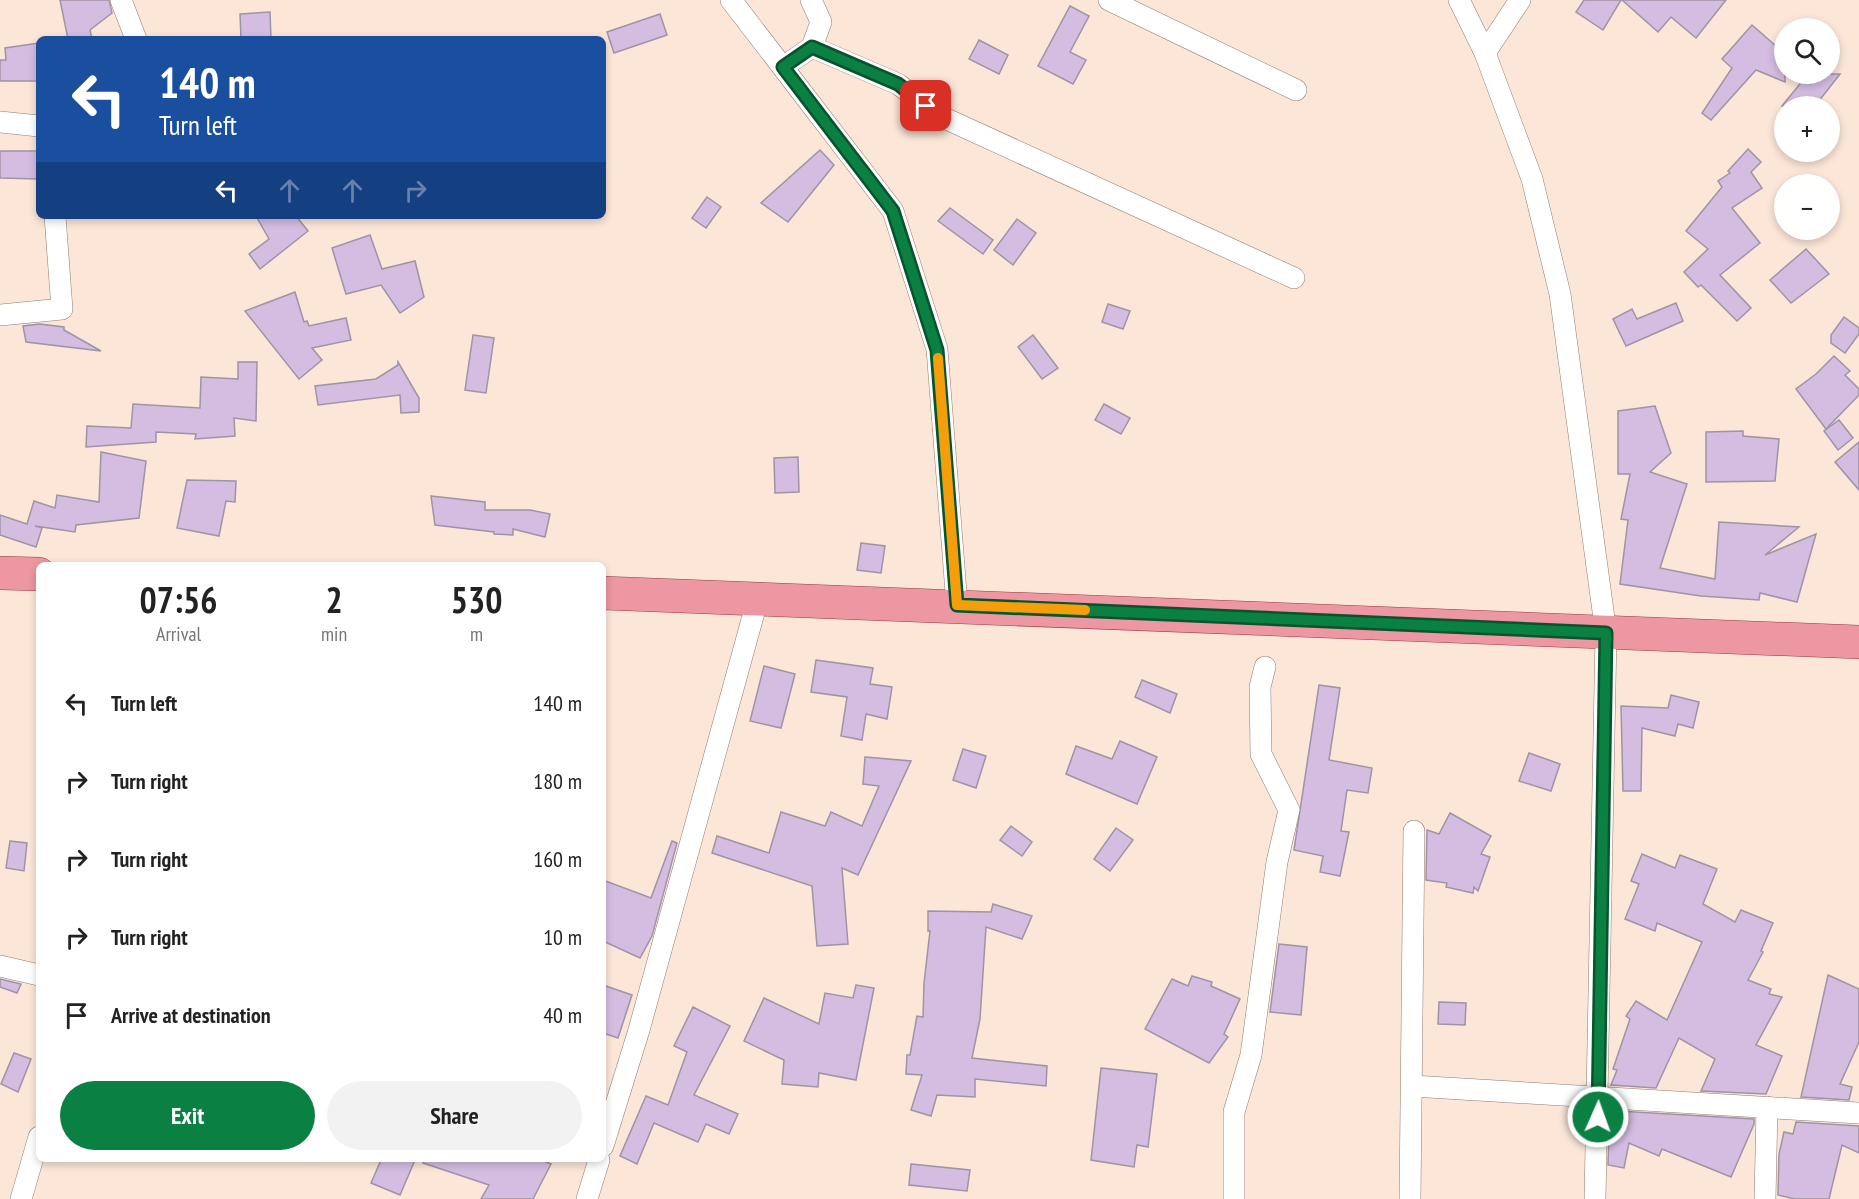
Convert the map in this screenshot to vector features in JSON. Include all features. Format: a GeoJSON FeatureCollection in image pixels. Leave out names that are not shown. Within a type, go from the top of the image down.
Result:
{"type":"FeatureCollection","features":[{"type":"Feature","properties":{"kind":"main road"},"geometry":{"type":"LineString","coordinates":[[0,573],[36,574]]}},
{"type":"Feature","properties":{"kind":"main road"},"geometry":{"type":"LineString","coordinates":[[606,593],[1859,642]]}},
{"type":"Feature","properties":{"kind":"street"},"geometry":{"type":"LineString","coordinates":[[121,0],[135,36]]}},
{"type":"Feature","properties":{"kind":"street"},"geometry":{"type":"LineString","coordinates":[[731,0],[893,211],[937,350],[957,605]]}},
{"type":"Feature","properties":{"kind":"street"},"geometry":{"type":"LineString","coordinates":[[783,67],[812,47],[821,22],[811,0]]}},
{"type":"Feature","properties":{"kind":"street"},"geometry":{"type":"LineString","coordinates":[[1109,0],[1296,90]]}},
{"type":"Feature","properties":{"kind":"street"},"geometry":{"type":"LineString","coordinates":[[1459,0],[1485,53],[1532,179],[1560,294],[1606,633],[1599,1096],[1595,1199]]}},
{"type":"Feature","properties":{"kind":"street"},"geometry":{"type":"LineString","coordinates":[[1485,53],[1520,0]]}},
{"type":"Feature","properties":{"kind":"street"},"geometry":{"type":"LineString","coordinates":[[812,47],[898,84],[940,116],[1294,278]]}},
{"type":"Feature","properties":{"kind":"street"},"geometry":{"type":"LineString","coordinates":[[0,122],[36,126]]}},
{"type":"Feature","properties":{"kind":"street"},"geometry":{"type":"LineString","coordinates":[[0,315],[62,309],[55,219]]}},
{"type":"Feature","properties":{"kind":"street"},"geometry":{"type":"LineString","coordinates":[[606,1136],[639,1030],[758,598]]}},
{"type":"Feature","properties":{"kind":"street"},"geometry":{"type":"LineString","coordinates":[[1233,1199],[1234,1112],[1251,1055],[1277,862],[1289,810],[1261,754],[1260,687],[1265,667]]}},
{"type":"Feature","properties":{"kind":"street"},"geometry":{"type":"LineString","coordinates":[[1410,1199],[1414,831]]}},
{"type":"Feature","properties":{"kind":"street"},"geometry":{"type":"LineString","coordinates":[[0,966],[36,974]]}},
{"type":"Feature","properties":{"kind":"street"},"geometry":{"type":"LineString","coordinates":[[1412,1086],[1859,1113]]}},
{"type":"Feature","properties":{"kind":"street"},"geometry":{"type":"LineString","coordinates":[[1765,1199],[1767,1107]]}},
{"type":"Feature","properties":{"kind":"street"},"geometry":{"type":"LineString","coordinates":[[21,1199],[36,1147]]}},
{"type":"Feature","properties":{"kind":"street"},"geometry":{"type":"LineString","coordinates":[[587,1199],[598,1162]]}},
{"type":"Feature","properties":{"kind":"building"},"geometry":{"type":"Polygon","coordinates":[[[60,0],[109,0],[112,13],[90,30],[91,36],[67,36],[60,0]]]}},
{"type":"Feature","properties":{"kind":"building"},"geometry":{"type":"Polygon","coordinates":[[[1584,0],[1621,0],[1603,30],[1576,12],[1584,0]]]}},
{"type":"Feature","properties":{"kind":"building"},"geometry":{"type":"Polygon","coordinates":[[[1622,0],[1726,0],[1696,38],[1671,17],[1658,32],[1622,0]]]}},
{"type":"Feature","properties":{"kind":"building"},"geometry":{"type":"Polygon","coordinates":[[[1070,6],[1089,16],[1070,52],[1086,60],[1073,84],[1038,66],[1070,6]]]}},
{"type":"Feature","properties":{"kind":"building"},"geometry":{"type":"Polygon","coordinates":[[[270,12],[271,36],[241,36],[240,14],[270,12]]]}},
{"type":"Feature","properties":{"kind":"building"},"geometry":{"type":"Polygon","coordinates":[[[660,14],[667,35],[614,53],[607,32],[660,14]]]}},
{"type":"Feature","properties":{"kind":"building"},"geometry":{"type":"Polygon","coordinates":[[[1752,25],[1774,44],[1774,77],[1756,70],[1711,120],[1702,113],[1732,68],[1722,59],[1752,25]]]}},
{"type":"Feature","properties":{"kind":"building"},"geometry":{"type":"Polygon","coordinates":[[[979,40],[1008,55],[999,74],[969,59],[979,40]]]}},
{"type":"Feature","properties":{"kind":"building"},"geometry":{"type":"Polygon","coordinates":[[[36,43],[36,81],[0,81],[0,60],[6,60],[5,48],[36,43]]]}},
{"type":"Feature","properties":{"kind":"building"},"geometry":{"type":"Polygon","coordinates":[[[1800,84],[1832,84],[1823,96],[1790,96],[1800,84]]]}},
{"type":"Feature","properties":{"kind":"building"},"geometry":{"type":"Polygon","coordinates":[[[1748,149],[1761,162],[1751,172],[1762,188],[1732,208],[1760,243],[1720,275],[1751,308],[1737,321],[1701,285],[1698,287],[1684,272],[1708,249],[1686,231],[1722,187],[1718,181],[1730,173],[1728,171],[1748,149]]]}},
{"type":"Feature","properties":{"kind":"building"},"geometry":{"type":"Polygon","coordinates":[[[820,150],[834,165],[788,222],[761,203],[820,150]]]}},
{"type":"Feature","properties":{"kind":"building"},"geometry":{"type":"Polygon","coordinates":[[[0,151],[36,151],[36,179],[0,178],[0,151]]]}},
{"type":"Feature","properties":{"kind":"building"},"geometry":{"type":"Polygon","coordinates":[[[707,197],[721,207],[706,228],[692,218],[707,197]]]}},
{"type":"Feature","properties":{"kind":"building"},"geometry":{"type":"Polygon","coordinates":[[[950,208],[993,240],[983,254],[938,221],[950,208]]]}},
{"type":"Feature","properties":{"kind":"building"},"geometry":{"type":"Polygon","coordinates":[[[258,219],[298,219],[308,231],[260,269],[249,254],[269,239],[258,219]]]}},
{"type":"Feature","properties":{"kind":"building"},"geometry":{"type":"Polygon","coordinates":[[[1017,219],[1036,233],[1013,265],[994,250],[1017,219]]]}},
{"type":"Feature","properties":{"kind":"building"},"geometry":{"type":"Polygon","coordinates":[[[370,235],[382,269],[415,261],[424,297],[400,313],[381,285],[346,294],[332,248],[370,235]]]}},
{"type":"Feature","properties":{"kind":"building"},"geometry":{"type":"Polygon","coordinates":[[[1806,249],[1829,274],[1791,303],[1770,280],[1806,249]]]}},
{"type":"Feature","properties":{"kind":"building"},"geometry":{"type":"Polygon","coordinates":[[[295,292],[304,322],[307,321],[309,326],[346,318],[351,340],[312,348],[322,360],[299,379],[245,311],[295,292]]]}},
{"type":"Feature","properties":{"kind":"building"},"geometry":{"type":"Polygon","coordinates":[[[1676,303],[1683,321],[1626,346],[1613,319],[1632,309],[1637,319],[1676,303]]]}},
{"type":"Feature","properties":{"kind":"building"},"geometry":{"type":"Polygon","coordinates":[[[1108,304],[1130,311],[1123,329],[1102,322],[1108,304]]]}},
{"type":"Feature","properties":{"kind":"building"},"geometry":{"type":"Polygon","coordinates":[[[1844,317],[1859,328],[1859,334],[1845,353],[1831,343],[1831,335],[1844,317]]]}},
{"type":"Feature","properties":{"kind":"building"},"geometry":{"type":"Polygon","coordinates":[[[40,324],[64,327],[64,330],[101,351],[26,342],[23,326],[40,324]]]}},
{"type":"Feature","properties":{"kind":"building"},"geometry":{"type":"Polygon","coordinates":[[[473,335],[494,338],[486,393],[465,390],[473,335]]]}},
{"type":"Feature","properties":{"kind":"building"},"geometry":{"type":"Polygon","coordinates":[[[1033,335],[1058,368],[1042,379],[1018,347],[1033,335]]]}},
{"type":"Feature","properties":{"kind":"building"},"geometry":{"type":"Polygon","coordinates":[[[1834,356],[1850,371],[1845,375],[1859,389],[1859,395],[1826,429],[1796,389],[1834,356]]]}},
{"type":"Feature","properties":{"kind":"building"},"geometry":{"type":"Polygon","coordinates":[[[238,362],[257,362],[256,421],[234,418],[235,436],[195,439],[196,434],[156,432],[156,442],[86,447],[87,426],[131,428],[133,404],[200,408],[201,377],[238,379],[238,362]]]}},
{"type":"Feature","properties":{"kind":"building"},"geometry":{"type":"Polygon","coordinates":[[[398,362],[419,398],[419,412],[401,413],[400,395],[318,405],[315,386],[376,379],[398,365],[398,362]]]}},
{"type":"Feature","properties":{"kind":"building"},"geometry":{"type":"Polygon","coordinates":[[[1104,404],[1130,418],[1121,434],[1095,420],[1104,404]]]}},
{"type":"Feature","properties":{"kind":"building"},"geometry":{"type":"Polygon","coordinates":[[[1655,406],[1671,453],[1650,472],[1687,484],[1660,568],[1715,579],[1719,522],[1799,527],[1765,555],[1816,534],[1797,602],[1760,593],[1759,600],[1701,596],[1620,584],[1628,520],[1621,519],[1630,474],[1618,474],[1618,411],[1655,406]]]}},
{"type":"Feature","properties":{"kind":"building"},"geometry":{"type":"Polygon","coordinates":[[[1839,420],[1853,438],[1838,450],[1824,431],[1839,420]]]}},
{"type":"Feature","properties":{"kind":"building"},"geometry":{"type":"Polygon","coordinates":[[[1743,431],[1743,436],[1779,439],[1775,481],[1706,482],[1706,432],[1743,431]]]}},
{"type":"Feature","properties":{"kind":"building"},"geometry":{"type":"Polygon","coordinates":[[[1859,442],[1859,490],[1835,462],[1859,442]]]}},
{"type":"Feature","properties":{"kind":"building"},"geometry":{"type":"Polygon","coordinates":[[[101,452],[146,461],[139,518],[76,525],[75,532],[35,526],[42,528],[36,547],[0,535],[0,515],[27,524],[34,501],[55,508],[57,495],[99,502],[101,452]]]}},
{"type":"Feature","properties":{"kind":"building"},"geometry":{"type":"Polygon","coordinates":[[[798,457],[799,492],[775,493],[774,458],[798,457]]]}},
{"type":"Feature","properties":{"kind":"building"},"geometry":{"type":"Polygon","coordinates":[[[187,480],[236,481],[235,502],[226,501],[219,536],[177,528],[187,480]]]}},
{"type":"Feature","properties":{"kind":"building"},"geometry":{"type":"Polygon","coordinates":[[[431,496],[485,502],[485,510],[530,510],[550,514],[545,537],[513,529],[513,535],[435,525],[431,496]]]}},
{"type":"Feature","properties":{"kind":"building"},"geometry":{"type":"Polygon","coordinates":[[[861,543],[885,546],[881,573],[857,570],[861,543]]]}},
{"type":"Feature","properties":{"kind":"building"},"geometry":{"type":"Polygon","coordinates":[[[816,660],[873,668],[870,684],[892,687],[887,719],[866,714],[862,740],[841,736],[847,697],[811,692],[816,660]]]}},
{"type":"Feature","properties":{"kind":"building"},"geometry":{"type":"Polygon","coordinates":[[[764,666],[795,674],[781,728],[750,721],[764,666]]]}},
{"type":"Feature","properties":{"kind":"building"},"geometry":{"type":"Polygon","coordinates":[[[1142,680],[1177,694],[1170,713],[1135,697],[1142,680]]]}},
{"type":"Feature","properties":{"kind":"building"},"geometry":{"type":"Polygon","coordinates":[[[1319,685],[1340,688],[1329,760],[1372,768],[1368,793],[1347,790],[1341,831],[1349,832],[1340,876],[1320,872],[1323,856],[1294,850],[1319,685]]]}},
{"type":"Feature","properties":{"kind":"building"},"geometry":{"type":"Polygon","coordinates":[[[1671,695],[1699,702],[1693,728],[1678,724],[1675,736],[1642,728],[1641,791],[1623,791],[1621,706],[1668,708],[1671,695]]]}},
{"type":"Feature","properties":{"kind":"building"},"geometry":{"type":"Polygon","coordinates":[[[1120,741],[1157,757],[1137,804],[1066,774],[1076,746],[1112,759],[1120,741]]]}},
{"type":"Feature","properties":{"kind":"building"},"geometry":{"type":"Polygon","coordinates":[[[963,749],[986,756],[976,788],[953,780],[963,749]]]}},
{"type":"Feature","properties":{"kind":"building"},"geometry":{"type":"Polygon","coordinates":[[[1529,753],[1560,764],[1551,791],[1519,781],[1529,753]]]}},
{"type":"Feature","properties":{"kind":"building"},"geometry":{"type":"Polygon","coordinates":[[[865,757],[911,761],[858,875],[842,868],[848,944],[817,946],[812,886],[712,853],[717,836],[769,853],[781,812],[825,826],[831,812],[862,826],[879,786],[863,784],[865,757]]]}},
{"type":"Feature","properties":{"kind":"building"},"geometry":{"type":"Polygon","coordinates":[[[1450,813],[1491,836],[1481,854],[1490,857],[1478,891],[1474,887],[1473,893],[1446,887],[1447,883],[1426,880],[1427,830],[1439,834],[1450,813]]]}},
{"type":"Feature","properties":{"kind":"building"},"geometry":{"type":"Polygon","coordinates":[[[1011,826],[1032,842],[1022,856],[1000,840],[1011,826]]]}},
{"type":"Feature","properties":{"kind":"building"},"geometry":{"type":"Polygon","coordinates":[[[1116,828],[1133,840],[1110,871],[1094,859],[1116,828]]]}},
{"type":"Feature","properties":{"kind":"building"},"geometry":{"type":"Polygon","coordinates":[[[10,841],[27,843],[24,871],[6,868],[10,841]]]}},
{"type":"Feature","properties":{"kind":"building"},"geometry":{"type":"Polygon","coordinates":[[[672,841],[677,843],[652,936],[640,958],[606,942],[606,881],[651,898],[672,841]]]}},
{"type":"Feature","properties":{"kind":"building"},"geometry":{"type":"Polygon","coordinates":[[[1642,854],[1675,868],[1680,855],[1717,869],[1703,904],[1735,922],[1741,910],[1773,923],[1761,951],[1763,952],[1748,980],[1771,989],[1769,994],[1782,997],[1756,1045],[1782,1056],[1766,1094],[1701,1091],[1715,1059],[1679,1038],[1656,1088],[1611,1085],[1617,1070],[1613,1069],[1630,1019],[1626,1016],[1636,1001],[1667,1020],[1702,942],[1657,923],[1655,931],[1625,919],[1639,884],[1631,881],[1642,854]]]}},
{"type":"Feature","properties":{"kind":"building"},"geometry":{"type":"Polygon","coordinates":[[[993,904],[1032,916],[1022,939],[986,927],[980,1019],[972,1058],[1047,1066],[1046,1086],[975,1079],[975,1097],[937,1095],[931,1116],[911,1110],[922,1075],[906,1074],[907,1055],[910,1055],[917,1016],[923,1017],[930,931],[928,931],[928,911],[991,912],[993,904]]]}},
{"type":"Feature","properties":{"kind":"building"},"geometry":{"type":"Polygon","coordinates":[[[1279,944],[1307,947],[1301,1015],[1270,1012],[1279,944]]]}},
{"type":"Feature","properties":{"kind":"building"},"geometry":{"type":"Polygon","coordinates":[[[1828,975],[1859,989],[1859,1042],[1840,1084],[1852,1087],[1849,1100],[1801,1097],[1828,975]]]}},
{"type":"Feature","properties":{"kind":"building"},"geometry":{"type":"Polygon","coordinates":[[[1192,976],[1212,982],[1211,986],[1240,999],[1224,1034],[1228,1037],[1209,1063],[1145,1029],[1172,979],[1188,986],[1192,976]]]}},
{"type":"Feature","properties":{"kind":"building"},"geometry":{"type":"Polygon","coordinates":[[[0,979],[21,984],[17,993],[0,987],[0,979]]]}},
{"type":"Feature","properties":{"kind":"building"},"geometry":{"type":"Polygon","coordinates":[[[856,985],[874,988],[856,1080],[819,1073],[818,1087],[782,1084],[784,1060],[744,1041],[764,998],[819,1024],[825,993],[853,998],[856,985]]]}},
{"type":"Feature","properties":{"kind":"building"},"geometry":{"type":"Polygon","coordinates":[[[606,986],[632,995],[618,1038],[606,1034],[606,986]]]}},
{"type":"Feature","properties":{"kind":"building"},"geometry":{"type":"Polygon","coordinates":[[[1439,1002],[1466,1003],[1465,1025],[1438,1024],[1439,1002]]]}},
{"type":"Feature","properties":{"kind":"building"},"geometry":{"type":"Polygon","coordinates":[[[693,1007],[730,1026],[694,1095],[738,1114],[729,1134],[706,1124],[698,1142],[654,1123],[637,1164],[620,1156],[646,1096],[668,1105],[687,1052],[674,1046],[693,1007]]]}},
{"type":"Feature","properties":{"kind":"building"},"geometry":{"type":"Polygon","coordinates":[[[14,1053],[31,1059],[18,1092],[1,1084],[14,1053]]]}},
{"type":"Feature","properties":{"kind":"building"},"geometry":{"type":"Polygon","coordinates":[[[1101,1068],[1157,1074],[1148,1147],[1137,1145],[1134,1167],[1091,1160],[1101,1068]]]}},
{"type":"Feature","properties":{"kind":"building"},"geometry":{"type":"Polygon","coordinates":[[[1618,1111],[1754,1119],[1754,1124],[1731,1177],[1662,1149],[1659,1156],[1629,1143],[1624,1168],[1608,1165],[1609,1133],[1618,1111]]]}},
{"type":"Feature","properties":{"kind":"building"},"geometry":{"type":"Polygon","coordinates":[[[1796,1122],[1859,1126],[1859,1153],[1842,1145],[1829,1199],[1795,1199],[1778,1195],[1779,1154],[1784,1132],[1793,1134],[1796,1122]]]}},
{"type":"Feature","properties":{"kind":"building"},"geometry":{"type":"Polygon","coordinates":[[[380,1162],[414,1162],[400,1195],[371,1183],[380,1162]]]}},
{"type":"Feature","properties":{"kind":"building"},"geometry":{"type":"Polygon","coordinates":[[[546,1162],[551,1164],[533,1199],[481,1199],[489,1185],[423,1163],[546,1162]]]}},
{"type":"Feature","properties":{"kind":"building"},"geometry":{"type":"Polygon","coordinates":[[[911,1164],[970,1170],[967,1191],[909,1185],[911,1164]]]}},
{"type":"Feature","properties":{"kind":"slow traffic"},"geometry":{"type":"LineString","coordinates":[[938,358],[957,605],[1085,610]]}},
{"type":"Feature","properties":{"kind":"route"},"geometry":{"type":"LineString","coordinates":[[926,106],[898,84],[812,47],[783,67],[893,211],[937,350],[957,605],[1606,633],[1598,1117]]}}]}
